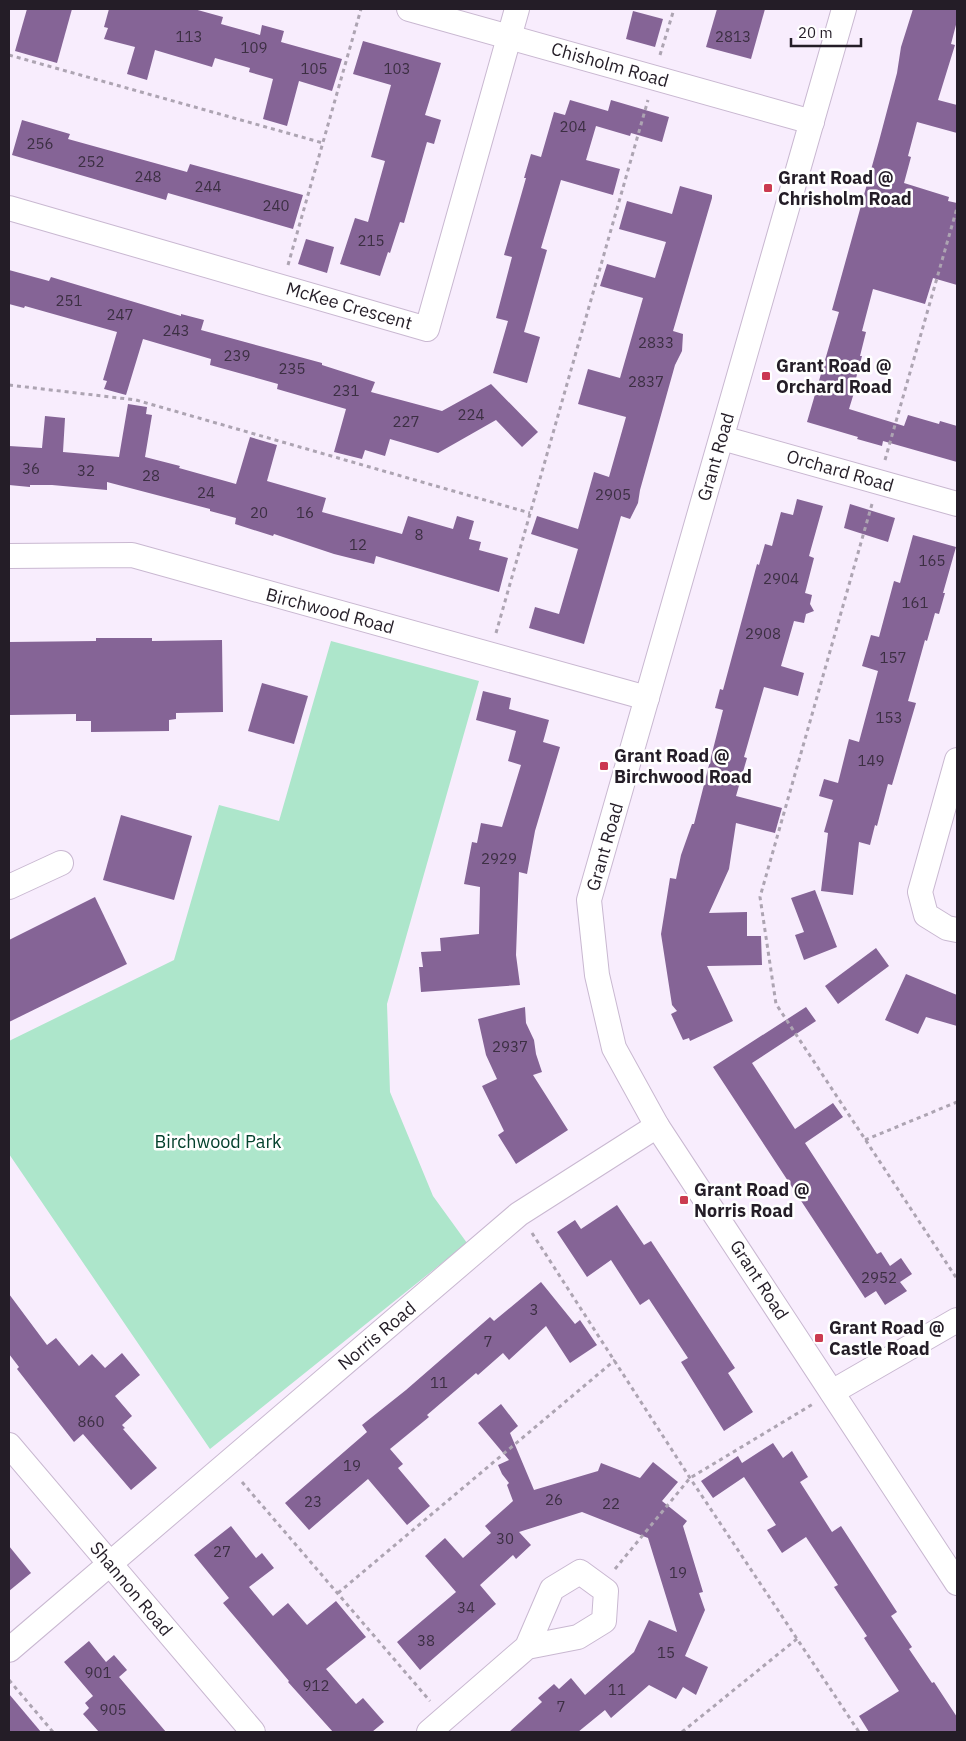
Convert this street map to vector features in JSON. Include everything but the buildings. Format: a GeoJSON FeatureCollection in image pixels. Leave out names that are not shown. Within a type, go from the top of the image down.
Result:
{"type":"FeatureCollection","features":[{"type":"Feature","properties":{"kind":"street","name":"Chisholm Road"},"geometry":{"type":"LineString","coordinates":[[409,9],[812,122]]}},
{"type":"Feature","properties":{"kind":"street","name":"McKee Crescent"},"geometry":{"type":"LineString","coordinates":[[9,208],[427,329],[517,9]]}},
{"type":"Feature","properties":{"kind":"street","name":"Grant Road"},"geometry":{"type":"LineString","coordinates":[[844,9],[589,900],[597,975],[614,1048],[657,1126],[957,1583]]}},
{"type":"Feature","properties":{"kind":"street","name":"Orchard Road"},"geometry":{"type":"LineString","coordinates":[[722,438],[957,504]]}},
{"type":"Feature","properties":{"kind":"street","name":"Birchwood Road"},"geometry":{"type":"LineString","coordinates":[[9,556],[132,556],[647,698]]}},
{"type":"Feature","properties":{"kind":"street"},"geometry":{"type":"LineString","coordinates":[[957,760],[920,892],[926,915],[947,928],[957,930]]}},
{"type":"Feature","properties":{"kind":"street"},"geometry":{"type":"LineString","coordinates":[[9,887],[61,863]]}},
{"type":"Feature","properties":{"kind":"street","name":"Norris Road"},"geometry":{"type":"LineString","coordinates":[[9,1650],[519,1214],[657,1126]]}},
{"type":"Feature","properties":{"kind":"street"},"geometry":{"type":"LineString","coordinates":[[832,1392],[957,1320]]}},
{"type":"Feature","properties":{"kind":"street","name":"Shannon Road"},"geometry":{"type":"LineString","coordinates":[[9,1445],[253,1732]]}},
{"type":"Feature","properties":{"kind":"street"},"geometry":{"type":"LineString","coordinates":[[437,1726],[527,1647],[552,1589],[580,1572],[606,1591],[604,1621],[578,1637],[527,1647]]}},
{"type":"Feature","properties":{"kind":"path"},"geometry":{"type":"LineString","coordinates":[[282,287],[361,9]]}},
{"type":"Feature","properties":{"kind":"path"},"geometry":{"type":"LineString","coordinates":[[490,655],[674,9]]}},
{"type":"Feature","properties":{"kind":"path"},"geometry":{"type":"LineString","coordinates":[[9,55],[323,142]]}},
{"type":"Feature","properties":{"kind":"path"},"geometry":{"type":"LineString","coordinates":[[957,208],[760,897],[776,1004],[957,1279]]}},
{"type":"Feature","properties":{"kind":"path"},"geometry":{"type":"LineString","coordinates":[[9,385],[136,400],[530,513]]}},
{"type":"Feature","properties":{"kind":"path"},"geometry":{"type":"LineString","coordinates":[[865,1140],[957,1102]]}},
{"type":"Feature","properties":{"kind":"path"},"geometry":{"type":"LineString","coordinates":[[519,1214],[690,1478],[859,1732]]}},
{"type":"Feature","properties":{"kind":"path"},"geometry":{"type":"LineString","coordinates":[[338,1593],[615,1360]]}},
{"type":"Feature","properties":{"kind":"path"},"geometry":{"type":"LineString","coordinates":[[600,1588],[690,1478],[832,1392]]}},
{"type":"Feature","properties":{"kind":"path"},"geometry":{"type":"LineString","coordinates":[[227,1463],[338,1593],[437,1726]]}},
{"type":"Feature","properties":{"kind":"path"},"geometry":{"type":"LineString","coordinates":[[682,1732],[798,1638]]}},
{"type":"Feature","properties":{"kind":"path"},"geometry":{"type":"LineString","coordinates":[[9,1680],[53,1732]]}},
{"type":"Feature","properties":{"kind":"green space","name":"Birchwood Park"},"geometry":{"type":"Polygon","coordinates":[[[331,641],[479,681],[387,1004],[390,1092],[433,1196],[467,1243],[210,1449],[9,1154],[9,1041],[174,960],[219,805],[279,821],[331,641]]]}},
{"type":"Feature","properties":{"kind":"place","name":"Grant Road @ Chrisholm Road"},"geometry":{"type":"Point","coordinates":[768,188]}},
{"type":"Feature","properties":{"kind":"place","name":"Grant Road @ Orchard Road"},"geometry":{"type":"Point","coordinates":[766,376]}},
{"type":"Feature","properties":{"kind":"place","name":"Grant Road @ Birchwood Road"},"geometry":{"type":"Point","coordinates":[604,766]}},
{"type":"Feature","properties":{"kind":"place","name":"Grant Road @ Norris Road"},"geometry":{"type":"Point","coordinates":[684,1200]}},
{"type":"Feature","properties":{"kind":"place","name":"Grant Road @ Castle Road"},"geometry":{"type":"Point","coordinates":[819,1338]}}]}
